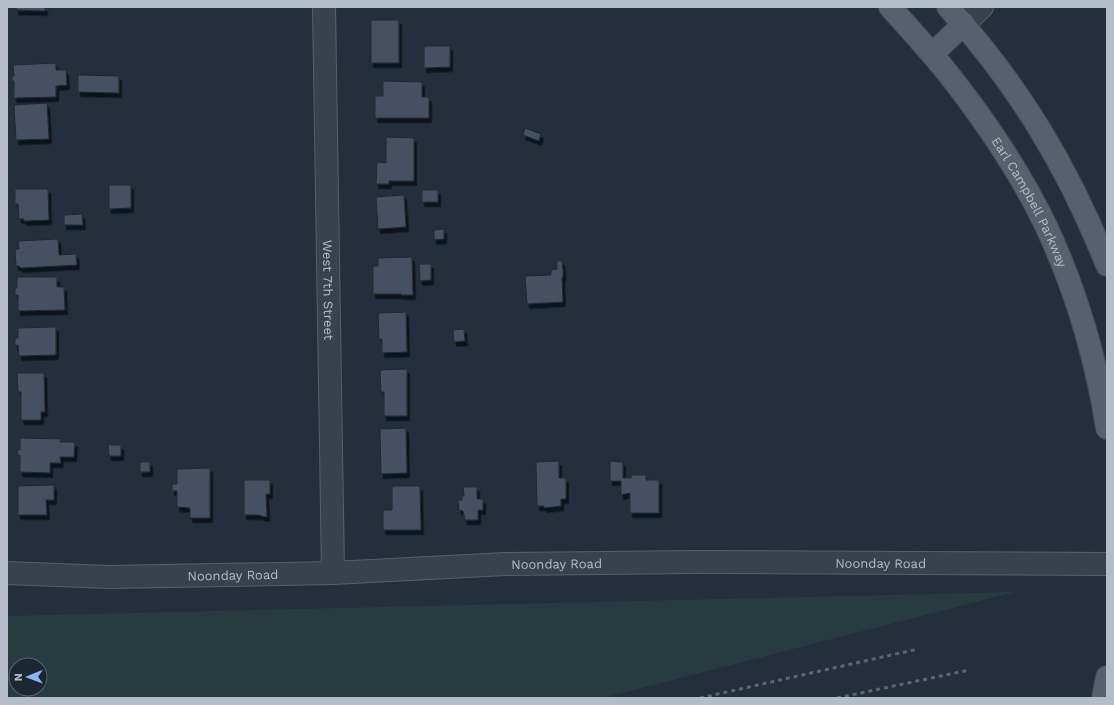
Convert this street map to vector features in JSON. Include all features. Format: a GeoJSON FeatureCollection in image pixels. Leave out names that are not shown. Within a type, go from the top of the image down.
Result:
{"type":"FeatureCollection","features":[{"type":"Feature","properties":{"kind":"main road","name":"Earl Campbell Parkway"},"geometry":{"type":"LineString","coordinates":[[890,7],[954,81],[992,134],[1017,173],[1045,225],[1072,290],[1084,327],[1094,363],[1107,428]]}},
{"type":"Feature","properties":{"kind":"main road"},"geometry":{"type":"LineString","coordinates":[[948,7],[964,24],[1008,80],[1048,141],[1094,232],[1107,265]]}},
{"type":"Feature","properties":{"kind":"main road"},"geometry":{"type":"LineString","coordinates":[[932,54],[964,24]]}},
{"type":"Feature","properties":{"kind":"main road"},"geometry":{"type":"LineString","coordinates":[[1103,698],[1107,677]]}},
{"type":"Feature","properties":{"kind":"street","name":"West 7th Street"},"geometry":{"type":"LineString","coordinates":[[324,7],[333,572]]}},
{"type":"Feature","properties":{"kind":"street"},"geometry":{"type":"LineString","coordinates":[[964,24],[982,7]]}},
{"type":"Feature","properties":{"kind":"street","name":"Noonday Road"},"geometry":{"type":"LineString","coordinates":[[7,573],[109,578],[333,572],[505,564],[689,562],[1107,564]]}},
{"type":"Feature","properties":{"kind":"green space"},"geometry":{"type":"Polygon","coordinates":[[[1015,592],[603,698],[7,698],[7,616],[1015,592]]]}},
{"type":"Feature","properties":{"kind":"building"},"geometry":{"type":"Polygon","coordinates":[[[16,7],[45,7],[45,11],[16,10],[16,7]]]}},
{"type":"Feature","properties":{"kind":"building"},"geometry":{"type":"Polygon","coordinates":[[[371,20],[399,20],[399,63],[371,63],[371,20]]]}},
{"type":"Feature","properties":{"kind":"building"},"geometry":{"type":"Polygon","coordinates":[[[424,46],[450,46],[450,67],[424,68],[424,46]]]}},
{"type":"Feature","properties":{"kind":"building"},"geometry":{"type":"Polygon","coordinates":[[[56,63],[56,70],[66,70],[67,85],[56,86],[56,97],[14,98],[14,81],[12,81],[12,76],[14,76],[13,65],[56,63]]]}},
{"type":"Feature","properties":{"kind":"building"},"geometry":{"type":"Polygon","coordinates":[[[78,75],[119,76],[119,93],[78,92],[78,75]]]}},
{"type":"Feature","properties":{"kind":"building"},"geometry":{"type":"Polygon","coordinates":[[[383,81],[422,82],[422,97],[429,97],[429,118],[375,118],[375,96],[383,96],[383,81]]]}},
{"type":"Feature","properties":{"kind":"building"},"geometry":{"type":"Polygon","coordinates":[[[47,103],[49,139],[16,140],[14,105],[47,103]]]}},
{"type":"Feature","properties":{"kind":"building"},"geometry":{"type":"Polygon","coordinates":[[[525,128],[541,134],[539,141],[523,135],[525,128]]]}},
{"type":"Feature","properties":{"kind":"building"},"geometry":{"type":"Polygon","coordinates":[[[386,137],[414,138],[414,181],[389,181],[389,184],[376,184],[377,162],[386,163],[386,137]]]}},
{"type":"Feature","properties":{"kind":"building"},"geometry":{"type":"Polygon","coordinates":[[[109,185],[131,185],[131,208],[109,209],[109,185]]]}},
{"type":"Feature","properties":{"kind":"building"},"geometry":{"type":"Polygon","coordinates":[[[15,189],[48,189],[49,220],[24,221],[24,219],[19,219],[18,204],[15,204],[15,189]]]}},
{"type":"Feature","properties":{"kind":"building"},"geometry":{"type":"Polygon","coordinates":[[[422,190],[438,190],[438,202],[422,202],[422,190]]]}},
{"type":"Feature","properties":{"kind":"building"},"geometry":{"type":"Polygon","coordinates":[[[404,195],[406,227],[378,229],[376,197],[404,195]]]}},
{"type":"Feature","properties":{"kind":"building"},"geometry":{"type":"Polygon","coordinates":[[[82,214],[83,225],[64,225],[64,215],[82,214]]]}},
{"type":"Feature","properties":{"kind":"building"},"geometry":{"type":"Polygon","coordinates":[[[444,229],[444,239],[434,240],[434,230],[444,229]]]}},
{"type":"Feature","properties":{"kind":"building"},"geometry":{"type":"Polygon","coordinates":[[[58,239],[59,255],[76,254],[77,265],[20,268],[19,266],[16,266],[15,249],[19,249],[18,241],[58,239]]]}},
{"type":"Feature","properties":{"kind":"building"},"geometry":{"type":"Polygon","coordinates":[[[412,257],[413,295],[373,294],[373,266],[378,266],[378,258],[412,257]]]}},
{"type":"Feature","properties":{"kind":"building"},"geometry":{"type":"Polygon","coordinates":[[[557,261],[562,261],[563,302],[527,304],[525,276],[551,275],[551,270],[557,269],[557,261]]]}},
{"type":"Feature","properties":{"kind":"building"},"geometry":{"type":"Polygon","coordinates":[[[419,264],[431,264],[431,280],[420,281],[419,264]]]}},
{"type":"Feature","properties":{"kind":"building"},"geometry":{"type":"Polygon","coordinates":[[[17,277],[57,277],[57,287],[64,287],[65,310],[18,311],[18,295],[15,295],[15,288],[17,288],[17,277]]]}},
{"type":"Feature","properties":{"kind":"building"},"geometry":{"type":"Polygon","coordinates":[[[406,312],[407,352],[382,353],[382,339],[379,339],[378,313],[406,312]]]}},
{"type":"Feature","properties":{"kind":"building"},"geometry":{"type":"Polygon","coordinates":[[[56,327],[56,355],[19,356],[18,345],[15,346],[15,338],[18,338],[18,328],[56,327]]]}},
{"type":"Feature","properties":{"kind":"building"},"geometry":{"type":"Polygon","coordinates":[[[464,329],[465,341],[454,342],[453,330],[464,329]]]}},
{"type":"Feature","properties":{"kind":"building"},"geometry":{"type":"Polygon","coordinates":[[[407,369],[407,416],[384,416],[384,392],[381,392],[380,370],[407,369]]]}},
{"type":"Feature","properties":{"kind":"building"},"geometry":{"type":"Polygon","coordinates":[[[17,373],[44,373],[45,412],[41,412],[41,420],[21,420],[21,392],[18,392],[17,373]]]}},
{"type":"Feature","properties":{"kind":"building"},"geometry":{"type":"Polygon","coordinates":[[[406,428],[407,473],[381,474],[380,429],[406,428]]]}},
{"type":"Feature","properties":{"kind":"building"},"geometry":{"type":"Polygon","coordinates":[[[20,438],[61,439],[60,442],[75,442],[74,457],[60,457],[61,463],[50,463],[50,473],[20,472],[20,455],[17,455],[18,449],[20,450],[20,438]]]}},
{"type":"Feature","properties":{"kind":"building"},"geometry":{"type":"Polygon","coordinates":[[[108,445],[121,445],[121,456],[109,456],[108,445]]]}},
{"type":"Feature","properties":{"kind":"building"},"geometry":{"type":"Polygon","coordinates":[[[559,461],[559,478],[566,478],[566,499],[561,499],[561,506],[544,508],[544,506],[537,506],[536,462],[559,461]]]}},
{"type":"Feature","properties":{"kind":"building"},"geometry":{"type":"Polygon","coordinates":[[[610,461],[623,462],[623,478],[631,478],[631,475],[646,475],[646,480],[659,480],[659,513],[630,513],[630,493],[621,495],[621,481],[610,481],[610,461]]]}},
{"type":"Feature","properties":{"kind":"building"},"geometry":{"type":"Polygon","coordinates":[[[140,462],[150,462],[150,472],[140,472],[140,462]]]}},
{"type":"Feature","properties":{"kind":"building"},"geometry":{"type":"Polygon","coordinates":[[[210,468],[210,518],[190,518],[190,508],[177,507],[177,491],[172,491],[172,484],[177,484],[177,469],[210,468]]]}},
{"type":"Feature","properties":{"kind":"building"},"geometry":{"type":"Polygon","coordinates":[[[244,480],[270,480],[270,494],[266,494],[267,517],[260,515],[244,515],[244,480]]]}},
{"type":"Feature","properties":{"kind":"building"},"geometry":{"type":"Polygon","coordinates":[[[54,485],[54,500],[46,500],[47,515],[18,515],[18,486],[54,485]]]}},
{"type":"Feature","properties":{"kind":"building"},"geometry":{"type":"Polygon","coordinates":[[[392,486],[420,486],[421,530],[383,530],[383,510],[392,510],[392,486]]]}},
{"type":"Feature","properties":{"kind":"building"},"geometry":{"type":"Polygon","coordinates":[[[463,487],[477,487],[477,499],[483,499],[483,510],[478,510],[478,520],[465,520],[463,511],[459,510],[458,500],[462,500],[462,496],[464,496],[463,487]]]}},
{"type":"Feature","properties":{"kind":"railway"},"geometry":{"type":"LineString","coordinates":[[700,698],[918,649]]}},
{"type":"Feature","properties":{"kind":"railway"},"geometry":{"type":"LineString","coordinates":[[837,698],[969,670]]}}]}
